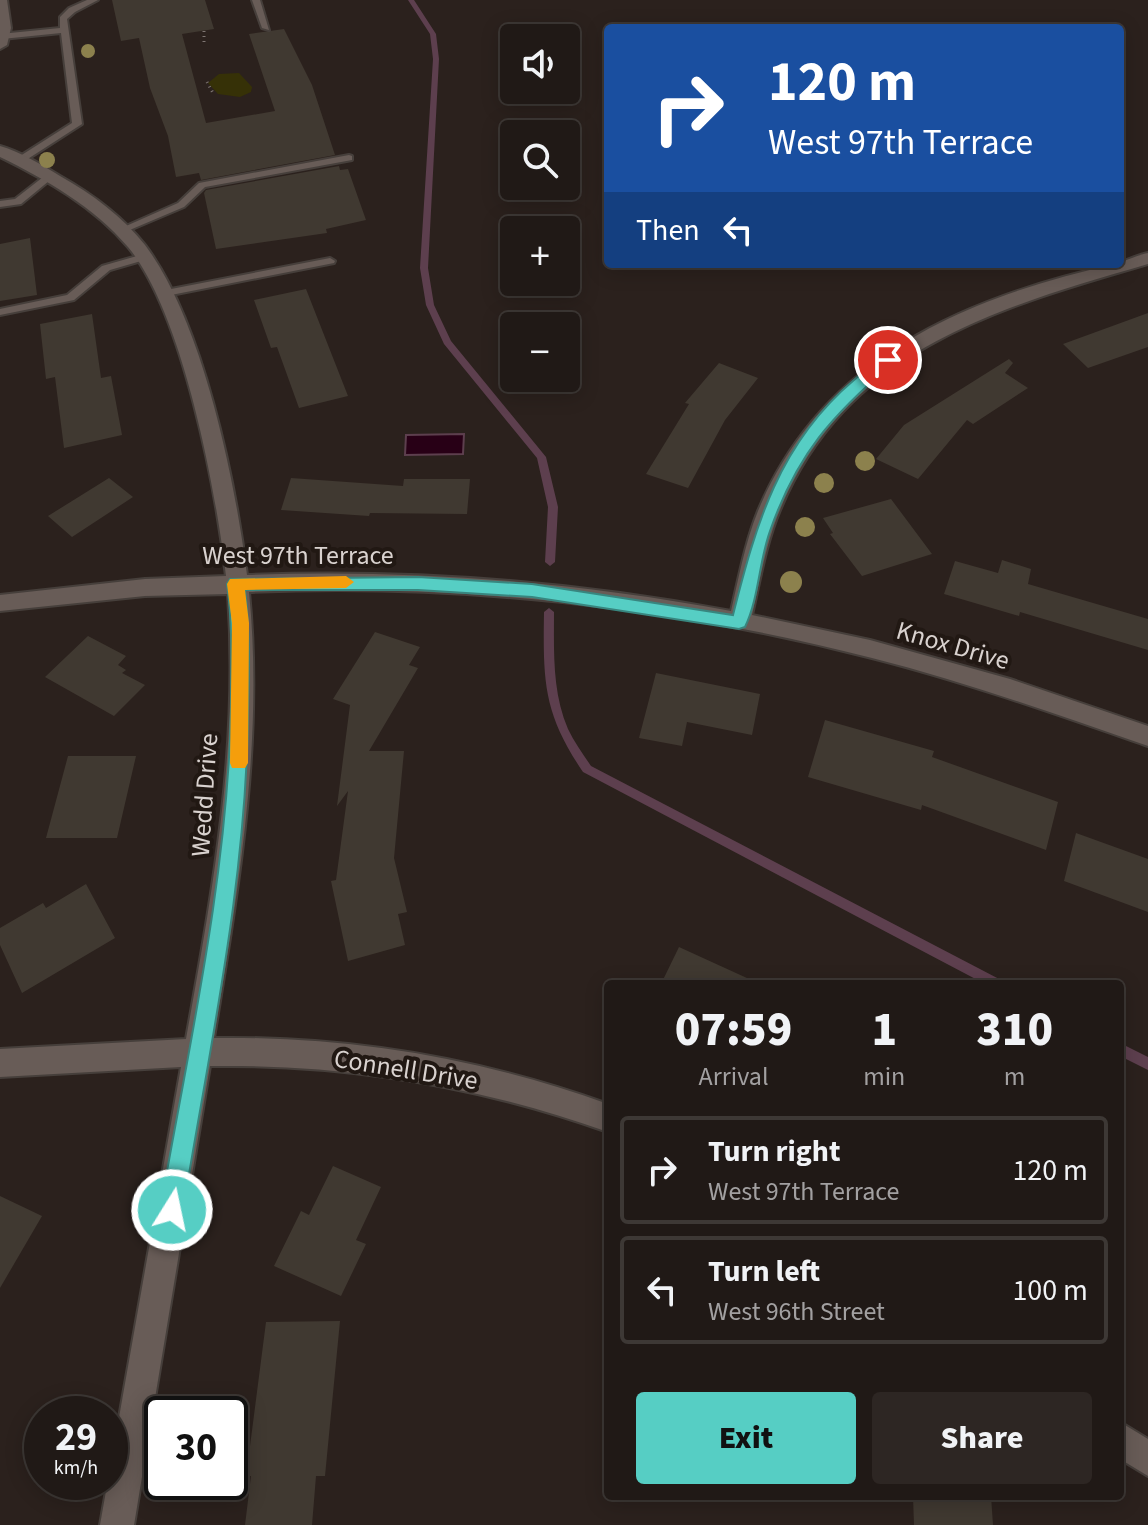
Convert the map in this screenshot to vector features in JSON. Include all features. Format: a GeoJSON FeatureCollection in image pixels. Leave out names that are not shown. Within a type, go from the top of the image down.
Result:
{"type":"FeatureCollection","features":[{"type":"Feature","properties":{"kind":"street"},"geometry":{"type":"LineString","coordinates":[[0,0],[4,28],[1,40]]}},
{"type":"Feature","properties":{"kind":"street","name":"Wedd Drive"},"geometry":{"type":"LineString","coordinates":[[10,156],[50,176],[93,205],[122,230],[144,257],[166,293],[186,345],[213,447],[228,522],[241,623],[238,779],[232,853],[117,1525]]}},
{"type":"Feature","properties":{"kind":"street"},"geometry":{"type":"LineString","coordinates":[[1124,265],[1148,258]]}},
{"type":"Feature","properties":{"kind":"street"},"geometry":{"type":"LineString","coordinates":[[739,622],[772,501],[806,440],[844,396],[888,360],[939,327],[992,304],[1114,268]]}},
{"type":"Feature","properties":{"kind":"street","name":"West 97th Terrace"},"geometry":{"type":"LineString","coordinates":[[0,603],[197,583],[404,583],[532,591],[739,622]]}},
{"type":"Feature","properties":{"kind":"street","name":"Knox Drive"},"geometry":{"type":"LineString","coordinates":[[739,622],[821,638],[926,665],[1047,701],[1148,736]]}},
{"type":"Feature","properties":{"kind":"street","name":"Connell Drive"},"geometry":{"type":"LineString","coordinates":[[0,1063],[199,1053],[309,1054],[432,1069],[570,1104],[604,1117]]}},
{"type":"Feature","properties":{"kind":"street"},"geometry":{"type":"LineString","coordinates":[[1124,1442],[1148,1459]]}},
{"type":"Feature","properties":{"kind":"lane"},"geometry":{"type":"LineString","coordinates":[[10,156],[77,124],[63,19],[72,10],[94,0]]}},
{"type":"Feature","properties":{"kind":"lane"},"geometry":{"type":"LineString","coordinates":[[256,0],[266,28]]}},
{"type":"Feature","properties":{"kind":"lane"},"geometry":{"type":"LineString","coordinates":[[1,40],[63,30]]}},
{"type":"Feature","properties":{"kind":"lane"},"geometry":{"type":"LineString","coordinates":[[122,230],[181,205],[202,185],[349,158]]}},
{"type":"Feature","properties":{"kind":"lane"},"geometry":{"type":"LineString","coordinates":[[0,204],[18,202],[50,176]]}},
{"type":"Feature","properties":{"kind":"lane"},"geometry":{"type":"LineString","coordinates":[[0,312],[70,298],[106,268],[144,257]]}},
{"type":"Feature","properties":{"kind":"lane"},"geometry":{"type":"LineString","coordinates":[[166,293],[330,261]]}},
{"type":"Feature","properties":{"kind":"path"},"geometry":{"type":"LineString","coordinates":[[204,31],[204,43]]}},
{"type":"Feature","properties":{"kind":"path"},"geometry":{"type":"LineString","coordinates":[[207,82],[213,93]]}},
{"type":"Feature","properties":{"kind":"shaded area"},"geometry":{"type":"Polygon","coordinates":[[[239,73],[252,87],[251,92],[240,97],[218,94],[208,83],[219,74],[239,73]]]}},
{"type":"Feature","properties":{"kind":"shaded area"},"geometry":{"type":"Polygon","coordinates":[[[464,434],[463,454],[405,455],[406,435],[464,434]]]}},
{"type":"Feature","properties":{"kind":"building"},"geometry":{"type":"Polygon","coordinates":[[[112,0],[205,0],[214,29],[182,34],[206,123],[275,111],[249,34],[284,29],[312,85],[335,155],[201,180],[199,173],[176,177],[168,136],[150,88],[139,38],[121,41],[112,0]]]}},
{"type":"Feature","properties":{"kind":"building"},"geometry":{"type":"Polygon","coordinates":[[[339,166],[340,170],[348,169],[366,220],[326,229],[327,233],[216,249],[204,193],[206,190],[339,166]]]}},
{"type":"Feature","properties":{"kind":"building"},"geometry":{"type":"Polygon","coordinates":[[[30,238],[37,295],[0,301],[0,244],[30,238]]]}},
{"type":"Feature","properties":{"kind":"building"},"geometry":{"type":"Polygon","coordinates":[[[306,289],[348,396],[299,408],[277,347],[271,348],[254,300],[306,289]]]}},
{"type":"Feature","properties":{"kind":"building"},"geometry":{"type":"Polygon","coordinates":[[[1148,313],[1148,347],[1088,368],[1063,344],[1148,313]]]}},
{"type":"Feature","properties":{"kind":"building"},"geometry":{"type":"Polygon","coordinates":[[[92,314],[101,378],[111,376],[122,435],[64,448],[55,377],[46,379],[40,324],[92,314]]]}},
{"type":"Feature","properties":{"kind":"building"},"geometry":{"type":"Polygon","coordinates":[[[1009,359],[1013,363],[1005,373],[1028,388],[973,424],[967,420],[918,479],[876,459],[904,425],[1009,359]]]}},
{"type":"Feature","properties":{"kind":"building"},"geometry":{"type":"Polygon","coordinates":[[[719,363],[758,378],[725,420],[688,488],[646,474],[689,404],[685,403],[719,363]]]}},
{"type":"Feature","properties":{"kind":"building"},"geometry":{"type":"Polygon","coordinates":[[[109,478],[133,497],[72,537],[48,516],[109,478]]]}},
{"type":"Feature","properties":{"kind":"building"},"geometry":{"type":"Polygon","coordinates":[[[291,478],[403,486],[404,479],[470,479],[467,514],[370,513],[369,516],[281,510],[291,478]]]}},
{"type":"Feature","properties":{"kind":"building"},"geometry":{"type":"Polygon","coordinates":[[[891,499],[932,554],[862,576],[830,534],[833,533],[823,518],[891,499]]]}},
{"type":"Feature","properties":{"kind":"building"},"geometry":{"type":"Polygon","coordinates":[[[1002,560],[1031,569],[1028,584],[1148,619],[1148,650],[1020,612],[1019,616],[944,594],[955,561],[998,573],[1002,560]]]}},
{"type":"Feature","properties":{"kind":"building"},"geometry":{"type":"Polygon","coordinates":[[[375,632],[420,647],[409,665],[418,668],[369,751],[404,751],[394,858],[407,912],[398,914],[405,945],[348,961],[331,881],[336,880],[348,791],[337,806],[350,705],[333,699],[375,632]]]}},
{"type":"Feature","properties":{"kind":"building"},"geometry":{"type":"Polygon","coordinates":[[[88,636],[126,656],[118,665],[126,670],[122,673],[145,685],[114,716],[45,677],[88,636]]]}},
{"type":"Feature","properties":{"kind":"building"},"geometry":{"type":"Polygon","coordinates":[[[656,673],[760,694],[752,735],[687,722],[682,746],[639,738],[656,673]]]}},
{"type":"Feature","properties":{"kind":"building"},"geometry":{"type":"Polygon","coordinates":[[[825,720],[934,751],[932,757],[1058,802],[1046,850],[922,805],[921,810],[808,777],[825,720]]]}},
{"type":"Feature","properties":{"kind":"building"},"geometry":{"type":"Polygon","coordinates":[[[68,756],[136,756],[117,838],[46,838],[68,756]]]}},
{"type":"Feature","properties":{"kind":"building"},"geometry":{"type":"Polygon","coordinates":[[[1076,833],[1148,859],[1148,912],[1064,881],[1076,833]]]}},
{"type":"Feature","properties":{"kind":"building"},"geometry":{"type":"Polygon","coordinates":[[[86,884],[115,938],[22,993],[0,945],[0,928],[43,903],[46,908],[86,884]]]}},
{"type":"Feature","properties":{"kind":"building"},"geometry":{"type":"Polygon","coordinates":[[[679,947],[751,980],[663,980],[679,947]]]}},
{"type":"Feature","properties":{"kind":"building"},"geometry":{"type":"Polygon","coordinates":[[[333,1166],[381,1187],[356,1240],[366,1244],[341,1296],[274,1266],[301,1211],[309,1215],[333,1166]]]}},
{"type":"Feature","properties":{"kind":"building"},"geometry":{"type":"Polygon","coordinates":[[[0,1196],[42,1216],[0,1288],[0,1196]]]}},
{"type":"Feature","properties":{"kind":"building"},"geometry":{"type":"Polygon","coordinates":[[[340,1321],[325,1476],[316,1476],[312,1525],[245,1525],[251,1476],[248,1477],[248,1462],[266,1322],[340,1321]]]}},
{"type":"Feature","properties":{"kind":"building"},"geometry":{"type":"Polygon","coordinates":[[[913,1500],[991,1500],[993,1525],[914,1525],[913,1500]]]}},
{"type":"Feature","properties":{"kind":"waterway"},"geometry":{"type":"LineString","coordinates":[[411,0],[433,34],[436,59],[424,268],[430,305],[447,342],[541,457],[553,507],[550,562]]}},
{"type":"Feature","properties":{"kind":"waterway"},"geometry":{"type":"LineString","coordinates":[[549,612],[552,695],[563,730],[587,769],[989,980]]}},
{"type":"Feature","properties":{"kind":"waterway"},"geometry":{"type":"LineString","coordinates":[[1124,1051],[1148,1064]]}},
{"type":"Feature","properties":{"kind":"slow traffic"},"geometry":{"type":"LineString","coordinates":[[239,763],[241,623],[236,584],[346,582]]}},
{"type":"Feature","properties":{"kind":"route"},"geometry":{"type":"LineString","coordinates":[[172,1210],[232,853],[238,779],[241,623],[236,584],[418,583],[532,591],[650,606],[739,622],[772,501],[790,467],[806,440],[844,396],[888,360]]}}]}
